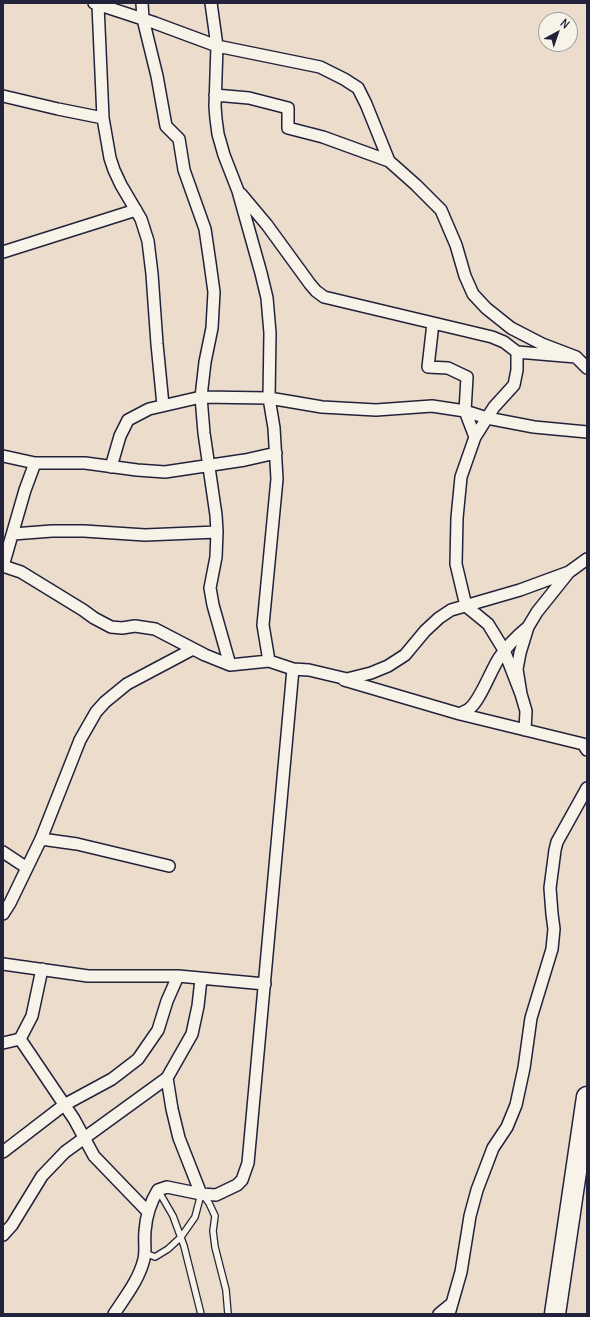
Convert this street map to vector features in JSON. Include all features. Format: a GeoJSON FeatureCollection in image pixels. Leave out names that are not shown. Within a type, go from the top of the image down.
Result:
{"type":"FeatureCollection","features":[{"type":"Feature","properties":{"kind":"highway"},"geometry":{"type":"LineString","coordinates":[[555,1314],[587,1097]]}},
{"type":"Feature","properties":{"kind":"street"},"geometry":{"type":"LineString","coordinates":[[142,3],[143,19],[157,76],[166,126],[179,139],[184,170],[205,229],[214,292],[212,328],[205,362],[201,397],[204,433],[217,532],[216,557],[210,588],[213,605],[230,665]]}},
{"type":"Feature","properties":{"kind":"street"},"geometry":{"type":"LineString","coordinates":[[211,3],[216,46],[215,95],[218,134],[224,155],[238,191],[267,298],[270,333],[269,398],[274,428],[277,479],[263,625],[269,661]]}},
{"type":"Feature","properties":{"kind":"street"},"geometry":{"type":"LineString","coordinates":[[164,405],[148,241],[141,219],[121,186],[114,170],[110,158],[103,118],[96,4],[143,19],[216,46],[320,67],[344,79],[358,88],[389,161]]}},
{"type":"Feature","properties":{"kind":"street"},"geometry":{"type":"LineString","coordinates":[[215,95],[250,98],[288,108],[288,128],[323,137],[389,161],[416,184],[441,210],[456,245],[465,276],[473,294],[486,308],[511,328],[542,344],[576,357],[587,368]]}},
{"type":"Feature","properties":{"kind":"street"},"geometry":{"type":"LineString","coordinates":[[3,96],[103,118]]}},
{"type":"Feature","properties":{"kind":"street"},"geometry":{"type":"LineString","coordinates":[[238,191],[267,224],[316,291],[324,297],[492,337],[504,342],[517,352],[576,357]]}},
{"type":"Feature","properties":{"kind":"street"},"geometry":{"type":"LineString","coordinates":[[3,252],[136,210]]}},
{"type":"Feature","properties":{"kind":"street"},"geometry":{"type":"LineString","coordinates":[[433,323],[428,367],[448,368],[467,377],[465,411],[475,437]]}},
{"type":"Feature","properties":{"kind":"street"},"geometry":{"type":"LineString","coordinates":[[517,352],[517,370],[514,386],[494,407],[475,437],[461,477],[457,518],[456,564],[466,606],[488,624],[504,650],[526,711],[525,730]]}},
{"type":"Feature","properties":{"kind":"street"},"geometry":{"type":"LineString","coordinates":[[111,467],[120,436],[128,420],[149,409],[201,397],[269,398],[322,407],[376,410],[432,406],[465,411],[487,418],[534,427],[587,432]]}},
{"type":"Feature","properties":{"kind":"street"},"geometry":{"type":"LineString","coordinates":[[3,456],[35,463],[85,463],[165,472],[245,460],[276,453]]}},
{"type":"Feature","properties":{"kind":"street"},"geometry":{"type":"LineString","coordinates":[[35,463],[25,490],[3,566],[21,572],[102,623],[111,627],[122,628],[135,626],[155,629],[192,649],[230,665],[269,661],[293,669],[308,670],[347,679],[370,673],[388,666],[405,655],[425,631],[439,618],[451,610],[520,590],[568,572],[587,559]]}},
{"type":"Feature","properties":{"kind":"street"},"geometry":{"type":"LineString","coordinates":[[13,534],[52,531],[145,535],[217,532]]}},
{"type":"Feature","properties":{"kind":"street"},"geometry":{"type":"LineString","coordinates":[[521,694],[518,661],[528,627],[537,612],[568,572]]}},
{"type":"Feature","properties":{"kind":"street"},"geometry":{"type":"LineString","coordinates":[[460,714],[469,709],[475,702],[492,669],[504,650],[528,627]]}},
{"type":"Feature","properties":{"kind":"street"},"geometry":{"type":"LineString","coordinates":[[3,914],[10,903],[41,838],[80,740],[96,712],[105,702],[127,684],[192,649]]}},
{"type":"Feature","properties":{"kind":"street"},"geometry":{"type":"LineString","coordinates":[[114,1314],[139,1273],[145,1257],[145,1231],[148,1212],[158,1190],[167,1187],[201,1194],[216,1195],[237,1184],[246,1174],[266,984],[293,669]]}},
{"type":"Feature","properties":{"kind":"street"},"geometry":{"type":"LineString","coordinates":[[308,670],[460,714],[586,745]]}},
{"type":"Feature","properties":{"kind":"street"},"geometry":{"type":"LineString","coordinates":[[439,1314],[449,1310],[461,1272],[470,1216],[477,1190],[493,1148],[507,1127],[516,1105],[524,1068],[531,1018],[552,949],[554,929],[550,888],[555,850],[557,842],[587,788]]}},
{"type":"Feature","properties":{"kind":"street"},"geometry":{"type":"LineString","coordinates":[[41,838],[77,844],[169,866]]}},
{"type":"Feature","properties":{"kind":"street"},"geometry":{"type":"LineString","coordinates":[[3,852],[27,868]]}},
{"type":"Feature","properties":{"kind":"street"},"geometry":{"type":"LineString","coordinates":[[3,964],[88,976],[178,976],[266,984]]}},
{"type":"Feature","properties":{"kind":"street"},"geometry":{"type":"LineString","coordinates":[[3,1043],[20,1039],[32,1016],[42,969]]}},
{"type":"Feature","properties":{"kind":"street"},"geometry":{"type":"LineString","coordinates":[[3,1152],[64,1105],[112,1079],[138,1059],[158,1030],[178,976]]}},
{"type":"Feature","properties":{"kind":"street"},"geometry":{"type":"LineString","coordinates":[[3,1235],[12,1225],[42,1176],[64,1152],[167,1078],[192,1034],[198,1006],[201,979]]}},
{"type":"Feature","properties":{"kind":"street"},"geometry":{"type":"LineString","coordinates":[[20,1039],[64,1105],[94,1156],[148,1212]]}},
{"type":"Feature","properties":{"kind":"street"},"geometry":{"type":"LineString","coordinates":[[167,1078],[179,1138],[201,1194]]}},
{"type":"Feature","properties":{"kind":"lane"},"geometry":{"type":"LineString","coordinates":[[158,1190],[173,1216],[201,1314]]}},
{"type":"Feature","properties":{"kind":"lane"},"geometry":{"type":"LineString","coordinates":[[144,1253],[155,1257],[168,1249],[180,1237],[195,1217],[201,1194]]}},
{"type":"Feature","properties":{"kind":"lane"},"geometry":{"type":"LineString","coordinates":[[201,1194],[209,1203],[215,1216],[213,1231],[215,1247],[226,1290],[228,1314]]}}]}
